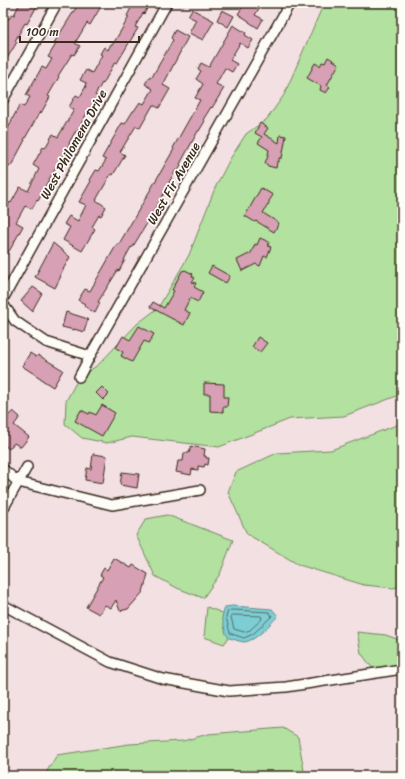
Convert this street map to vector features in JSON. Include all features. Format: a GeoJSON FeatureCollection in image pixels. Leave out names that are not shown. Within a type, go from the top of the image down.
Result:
{"type":"FeatureCollection","features":[{"type":"Feature","properties":{"kind":"street"},"geometry":{"type":"LineString","coordinates":[[3,100],[57,3]]}},
{"type":"Feature","properties":{"kind":"street","name":"West Philomena Drive"},"geometry":{"type":"LineString","coordinates":[[3,299],[167,3]]}},
{"type":"Feature","properties":{"kind":"street","name":"West Fir Avenue"},"geometry":{"type":"LineString","coordinates":[[79,377],[290,3]]}},
{"type":"Feature","properties":{"kind":"street"},"geometry":{"type":"LineString","coordinates":[[3,304],[15,321],[46,342],[90,356]]}},
{"type":"Feature","properties":{"kind":"street"},"geometry":{"type":"LineString","coordinates":[[3,509],[27,467]]}},
{"type":"Feature","properties":{"kind":"street"},"geometry":{"type":"LineString","coordinates":[[3,469],[18,482],[112,505],[200,490]]}},
{"type":"Feature","properties":{"kind":"street"},"geometry":{"type":"LineString","coordinates":[[3,605],[110,662],[163,679],[229,691],[286,687],[402,669]]}},
{"type":"Feature","properties":{"kind":"green space"},"geometry":{"type":"Polygon","coordinates":[[[324,3],[402,3],[402,394],[344,416],[290,419],[219,447],[132,437],[107,443],[82,438],[65,424],[66,401],[78,379],[99,364],[137,324],[158,308],[189,255],[215,188],[230,159],[246,134],[267,119],[284,95],[324,3]]]}},
{"type":"Feature","properties":{"kind":"green space"},"geometry":{"type":"Polygon","coordinates":[[[402,423],[402,586],[393,588],[364,585],[299,565],[247,534],[228,492],[236,472],[277,453],[331,450],[402,423]]]}},
{"type":"Feature","properties":{"kind":"green space"},"geometry":{"type":"Polygon","coordinates":[[[167,515],[233,540],[220,574],[203,598],[177,588],[155,576],[136,535],[146,519],[167,515]]]}},
{"type":"Feature","properties":{"kind":"green space"},"geometry":{"type":"Polygon","coordinates":[[[207,607],[241,620],[224,644],[204,637],[207,607]]]}},
{"type":"Feature","properties":{"kind":"green space"},"geometry":{"type":"Polygon","coordinates":[[[357,632],[386,635],[402,641],[402,672],[373,669],[361,653],[357,632]]]}},
{"type":"Feature","properties":{"kind":"green space"},"geometry":{"type":"Polygon","coordinates":[[[283,728],[298,737],[305,776],[48,776],[47,771],[57,755],[129,744],[183,741],[208,734],[283,728]]]}},
{"type":"Feature","properties":{"kind":"water"},"geometry":{"type":"Polygon","coordinates":[[[233,606],[272,609],[278,616],[250,641],[241,642],[229,638],[226,634],[222,617],[225,607],[233,606]]]}},
{"type":"Feature","properties":{"kind":"building"},"geometry":{"type":"Polygon","coordinates":[[[20,3],[31,3],[37,6],[27,24],[25,23],[15,41],[17,42],[3,65],[3,33],[7,26],[3,24],[7,18],[9,19],[12,14],[14,15],[20,3]]]}},
{"type":"Feature","properties":{"kind":"building"},"geometry":{"type":"Polygon","coordinates":[[[79,3],[103,3],[90,25],[87,23],[75,43],[80,46],[74,55],[72,54],[58,76],[59,77],[48,96],[50,97],[24,140],[11,166],[9,165],[3,176],[3,137],[20,105],[24,107],[30,97],[26,95],[42,67],[46,69],[52,59],[48,57],[56,44],[54,43],[79,3]]]}},
{"type":"Feature","properties":{"kind":"building"},"geometry":{"type":"Polygon","coordinates":[[[124,3],[150,3],[135,27],[138,28],[117,63],[115,62],[95,95],[98,97],[92,108],[90,107],[77,132],[75,132],[38,201],[37,200],[32,209],[25,206],[16,222],[23,226],[3,260],[3,234],[7,226],[3,224],[3,214],[20,187],[28,191],[39,169],[33,165],[43,147],[45,148],[53,134],[58,137],[74,110],[69,107],[76,95],[80,97],[86,86],[86,83],[80,80],[86,70],[92,73],[102,55],[100,54],[104,47],[108,50],[111,44],[113,44],[129,17],[127,16],[131,8],[124,3]]]}},
{"type":"Feature","properties":{"kind":"building"},"geometry":{"type":"Polygon","coordinates":[[[245,3],[262,3],[255,15],[263,19],[258,28],[238,14],[245,3]]]}},
{"type":"Feature","properties":{"kind":"building"},"geometry":{"type":"Polygon","coordinates":[[[192,9],[214,21],[203,40],[189,33],[196,20],[188,16],[192,9]]]}},
{"type":"Feature","properties":{"kind":"building"},"geometry":{"type":"Polygon","coordinates":[[[222,10],[234,16],[228,27],[217,20],[222,10]]]}},
{"type":"Feature","properties":{"kind":"building"},"geometry":{"type":"Polygon","coordinates":[[[233,25],[246,33],[245,35],[253,40],[248,48],[240,43],[230,60],[237,64],[232,72],[225,68],[216,84],[224,88],[203,120],[205,121],[180,164],[181,165],[178,171],[176,170],[146,225],[132,248],[131,247],[119,271],[118,270],[98,302],[100,303],[95,313],[78,300],[85,289],[90,291],[174,149],[173,148],[200,100],[195,98],[203,84],[196,79],[201,71],[198,69],[201,63],[209,67],[233,25]]]}},
{"type":"Feature","properties":{"kind":"building"},"geometry":{"type":"Polygon","coordinates":[[[175,30],[188,37],[163,85],[170,89],[159,108],[153,105],[140,128],[136,126],[120,152],[125,155],[113,175],[111,174],[96,200],[106,207],[92,227],[95,229],[82,251],[63,240],[70,227],[64,224],[69,216],[78,221],[86,205],[79,202],[91,181],[90,180],[96,170],[99,171],[106,160],[102,158],[122,123],[125,124],[140,102],[144,104],[153,89],[145,84],[150,76],[152,77],[173,40],[171,38],[175,30]]]}},
{"type":"Feature","properties":{"kind":"building"},"geometry":{"type":"Polygon","coordinates":[[[328,57],[339,64],[327,85],[330,87],[326,93],[320,90],[321,86],[307,78],[315,63],[320,66],[322,62],[325,63],[328,57]]]}},
{"type":"Feature","properties":{"kind":"building"},"geometry":{"type":"Polygon","coordinates":[[[260,123],[268,128],[264,134],[279,143],[280,135],[286,136],[282,158],[279,158],[276,168],[268,166],[265,162],[269,150],[258,143],[262,137],[255,133],[260,123]]]}},
{"type":"Feature","properties":{"kind":"building"},"geometry":{"type":"Polygon","coordinates":[[[261,188],[273,195],[263,213],[279,223],[274,232],[245,216],[261,188]]]}},
{"type":"Feature","properties":{"kind":"building"},"geometry":{"type":"Polygon","coordinates":[[[260,238],[269,242],[268,246],[271,247],[267,257],[264,256],[260,266],[256,264],[242,271],[237,260],[251,253],[255,244],[257,245],[260,238]]]}},
{"type":"Feature","properties":{"kind":"building"},"geometry":{"type":"Polygon","coordinates":[[[53,243],[70,257],[55,288],[35,277],[53,243]]]}},
{"type":"Feature","properties":{"kind":"building"},"geometry":{"type":"Polygon","coordinates":[[[212,266],[230,276],[226,283],[208,273],[212,266]]]}},
{"type":"Feature","properties":{"kind":"building"},"geometry":{"type":"Polygon","coordinates":[[[185,270],[193,274],[192,276],[195,278],[192,282],[196,283],[194,287],[203,292],[198,302],[190,298],[184,310],[190,313],[184,325],[150,307],[153,302],[164,308],[174,291],[172,290],[182,271],[185,270]]]}},
{"type":"Feature","properties":{"kind":"building"},"geometry":{"type":"Polygon","coordinates":[[[33,287],[42,293],[32,311],[21,301],[33,287]]]}},
{"type":"Feature","properties":{"kind":"building"},"geometry":{"type":"Polygon","coordinates":[[[66,312],[88,319],[84,332],[62,327],[66,312]]]}},
{"type":"Feature","properties":{"kind":"building"},"geometry":{"type":"Polygon","coordinates":[[[139,326],[154,334],[149,343],[144,341],[132,362],[121,356],[123,352],[116,348],[123,336],[130,340],[139,326]]]}},
{"type":"Feature","properties":{"kind":"building"},"geometry":{"type":"Polygon","coordinates":[[[258,337],[267,343],[260,352],[252,347],[258,337]]]}},
{"type":"Feature","properties":{"kind":"building"},"geometry":{"type":"Polygon","coordinates":[[[30,353],[36,357],[38,355],[63,370],[53,387],[22,366],[30,353]]]}},
{"type":"Feature","properties":{"kind":"building"},"geometry":{"type":"Polygon","coordinates":[[[204,383],[224,384],[224,397],[228,397],[227,407],[223,407],[223,412],[210,411],[210,394],[204,394],[204,383]]]}},
{"type":"Feature","properties":{"kind":"building"},"geometry":{"type":"Polygon","coordinates":[[[102,387],[109,394],[103,400],[96,393],[102,387]]]}},
{"type":"Feature","properties":{"kind":"building"},"geometry":{"type":"Polygon","coordinates":[[[102,405],[115,413],[102,436],[75,421],[81,410],[89,414],[90,412],[96,415],[102,405]]]}},
{"type":"Feature","properties":{"kind":"building"},"geometry":{"type":"Polygon","coordinates":[[[13,411],[20,417],[14,425],[29,437],[21,447],[14,443],[9,449],[3,444],[3,412],[8,416],[13,411]]]}},
{"type":"Feature","properties":{"kind":"building"},"geometry":{"type":"Polygon","coordinates":[[[191,446],[205,449],[204,456],[209,458],[208,465],[205,464],[204,467],[198,466],[198,470],[192,469],[191,475],[176,472],[178,461],[183,461],[184,453],[189,453],[191,446]]]}},
{"type":"Feature","properties":{"kind":"building"},"geometry":{"type":"Polygon","coordinates":[[[93,454],[107,456],[103,483],[85,480],[87,468],[91,469],[93,454]]]}},
{"type":"Feature","properties":{"kind":"building"},"geometry":{"type":"Polygon","coordinates":[[[122,472],[139,474],[137,488],[120,485],[122,472]]]}},
{"type":"Feature","properties":{"kind":"building"},"geometry":{"type":"Polygon","coordinates":[[[114,558],[131,568],[133,565],[148,574],[143,592],[128,609],[120,611],[116,600],[111,608],[105,605],[99,614],[86,607],[103,577],[100,575],[104,568],[107,570],[114,558]]]}}]}
